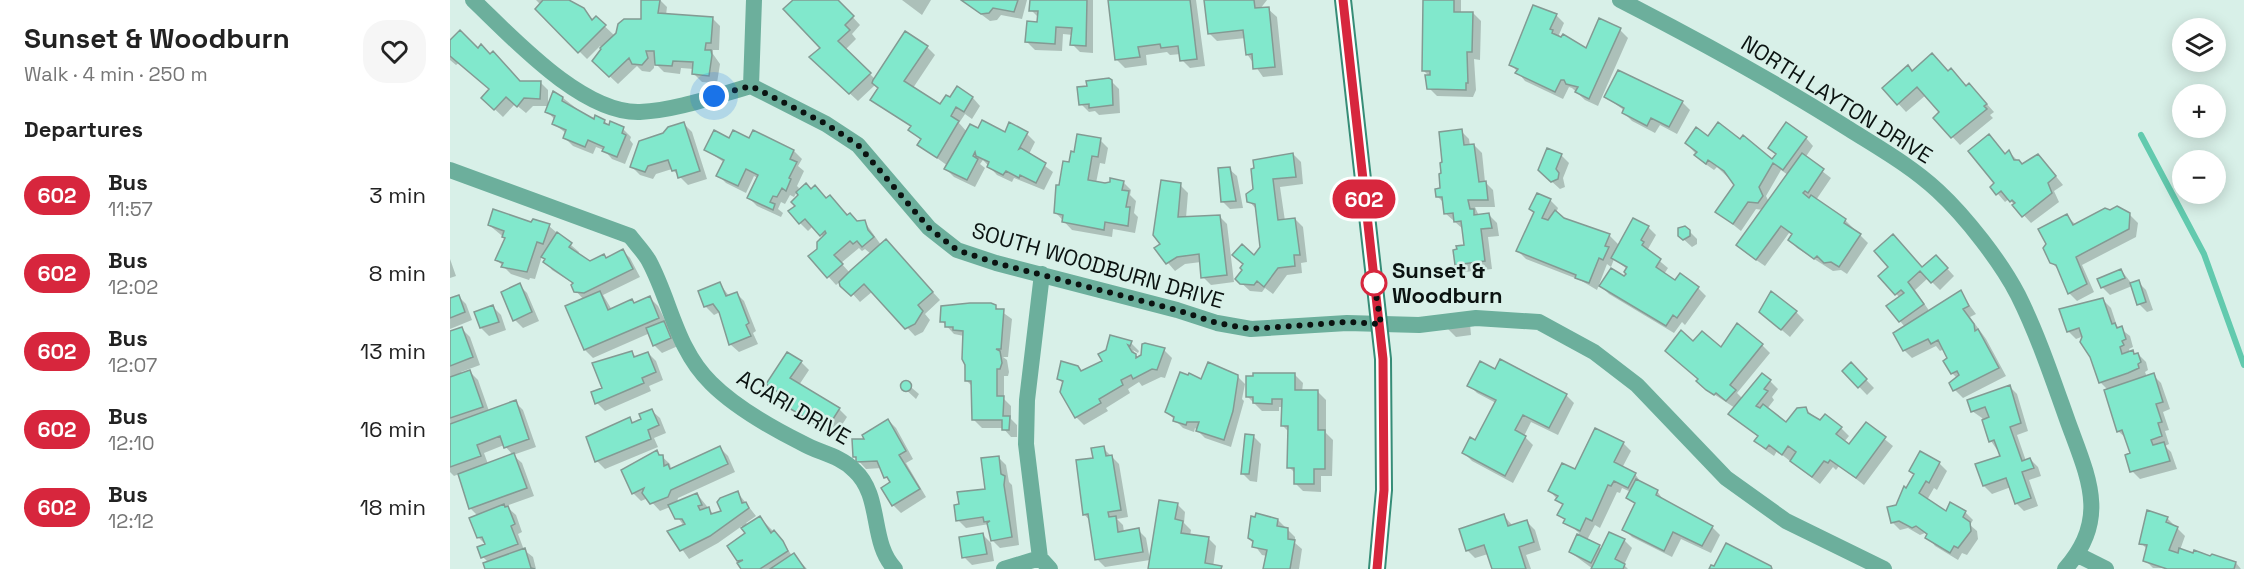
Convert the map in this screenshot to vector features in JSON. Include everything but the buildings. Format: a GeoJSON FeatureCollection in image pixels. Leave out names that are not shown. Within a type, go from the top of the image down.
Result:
{"type":"FeatureCollection","features":[{"type":"Feature","properties":{"kind":"main road"},"geometry":{"type":"LineString","coordinates":[[1343,0],[1367,225],[1381,324],[1385,439],[1384,490],[1377,569]]}},
{"type":"Feature","properties":{"kind":"street"},"geometry":{"type":"LineString","coordinates":[[473,0],[566,85],[603,103],[638,112],[677,107],[751,86],[754,0]]}},
{"type":"Feature","properties":{"kind":"street","name":"NORTH LAYTON DRIVE"},"geometry":{"type":"LineString","coordinates":[[1620,0],[1700,41],[1810,105],[1911,168],[1939,192],[1984,245],[2018,294],[2051,374],[2090,483],[2093,513],[2088,536],[2078,555],[2065,569]]}},
{"type":"Feature","properties":{"kind":"street","name":"SOUTH WOODBURN DRIVE"},"geometry":{"type":"LineString","coordinates":[[751,86],[826,124],[858,145],[929,228],[957,250],[1217,323],[1251,329],[1347,322],[1419,325],[1476,318],[1539,322],[1594,352],[1636,385],[1726,478],[1786,521],[1884,569]]}},
{"type":"Feature","properties":{"kind":"street","name":"ACARI DRIVE"},"geometry":{"type":"LineString","coordinates":[[450,170],[630,236],[649,261],[685,349],[710,382],[747,411],[804,445],[834,456],[855,471],[868,491],[877,520],[880,548],[895,569]]}},
{"type":"Feature","properties":{"kind":"street"},"geometry":{"type":"LineString","coordinates":[[1004,569],[1045,564],[1026,444],[1027,400],[1042,274]]}},
{"type":"Feature","properties":{"kind":"street"},"geometry":{"type":"LineString","coordinates":[[2078,555],[2106,569]]}},
{"type":"Feature","properties":{"kind":"waterway"},"geometry":{"type":"LineString","coordinates":[[2141,135],[2204,254],[2244,365]]}},
{"type":"Feature","properties":{"kind":"bus line","name":"602"},"geometry":{"type":"LineString","coordinates":[[1343,0],[1367,225],[1381,324],[1385,428],[1384,490],[1377,569]]}},
{"type":"Feature","properties":{"kind":"place","name":"Sunset & Woodburn"},"geometry":{"type":"Point","coordinates":[1374,283]}},
{"type":"Feature","properties":{"kind":"route"},"geometry":{"type":"LineString","coordinates":[[714,96],[751,86],[826,124],[858,145],[929,228],[957,250],[996,263],[1177,310],[1217,323],[1251,329],[1347,322],[1381,324],[1374,283]]}}]}
